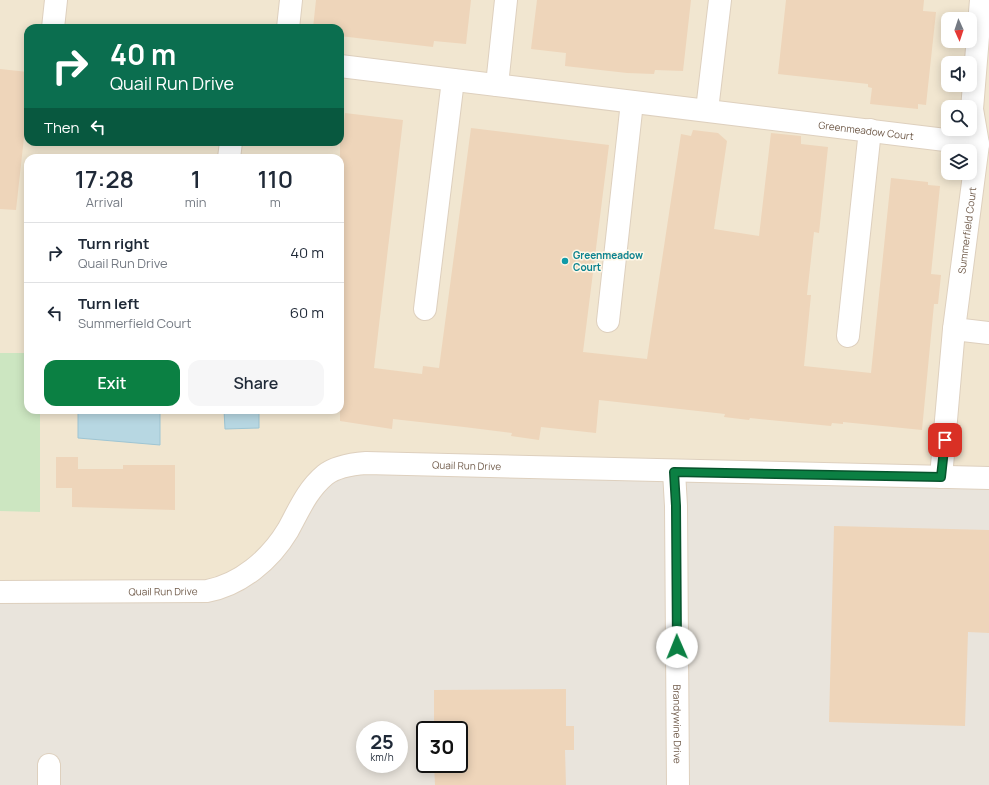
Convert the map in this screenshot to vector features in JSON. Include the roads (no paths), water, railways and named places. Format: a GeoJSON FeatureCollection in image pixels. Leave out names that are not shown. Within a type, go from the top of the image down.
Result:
{"type":"FeatureCollection","features":[{"type":"Feature","properties":{"kind":"street"},"geometry":{"type":"LineString","coordinates":[[53,24],[56,0]]}},
{"type":"Feature","properties":{"kind":"street"},"geometry":{"type":"LineString","coordinates":[[288,24],[291,0]]}},
{"type":"Feature","properties":{"kind":"street"},"geometry":{"type":"LineString","coordinates":[[497,85],[506,0]]}},
{"type":"Feature","properties":{"kind":"street"},"geometry":{"type":"LineString","coordinates":[[707,110],[720,0]]}},
{"type":"Feature","properties":{"kind":"street","name":"Summerfield Court"},"geometry":{"type":"LineString","coordinates":[[941,477],[954,329],[978,144],[980,110],[981,0]]}},
{"type":"Feature","properties":{"kind":"street","name":"Greenmeadow Court"},"geometry":{"type":"LineString","coordinates":[[344,66],[978,144]]}},
{"type":"Feature","properties":{"kind":"street"},"geometry":{"type":"LineString","coordinates":[[425,309],[453,80]]}},
{"type":"Feature","properties":{"kind":"street"},"geometry":{"type":"LineString","coordinates":[[608,321],[632,102]]}},
{"type":"Feature","properties":{"kind":"street"},"geometry":{"type":"LineString","coordinates":[[848,336],[870,130]]}},
{"type":"Feature","properties":{"kind":"street"},"geometry":{"type":"LineString","coordinates":[[954,329],[989,333]]}},
{"type":"Feature","properties":{"kind":"street","name":"Quail Run Drive"},"geometry":{"type":"LineString","coordinates":[[0,592],[207,591],[222,589],[240,579],[269,556],[287,531],[306,496],[326,474],[346,465],[366,463],[674,472],[989,478]]}},
{"type":"Feature","properties":{"kind":"street","name":"Brandywine Drive"},"geometry":{"type":"LineString","coordinates":[[674,472],[676,506],[678,785]]}},
{"type":"Feature","properties":{"kind":"water"},"geometry":{"type":"Polygon","coordinates":[[[78,414],[160,414],[160,445],[78,438],[78,414]]]}},
{"type":"Feature","properties":{"kind":"water"},"geometry":{"type":"Polygon","coordinates":[[[224,414],[259,414],[259,428],[225,429],[224,414]]]}},
{"type":"Feature","properties":{"kind":"place","name":"Greenmeadow Court"},"geometry":{"type":"Point","coordinates":[565,261]}}]}
